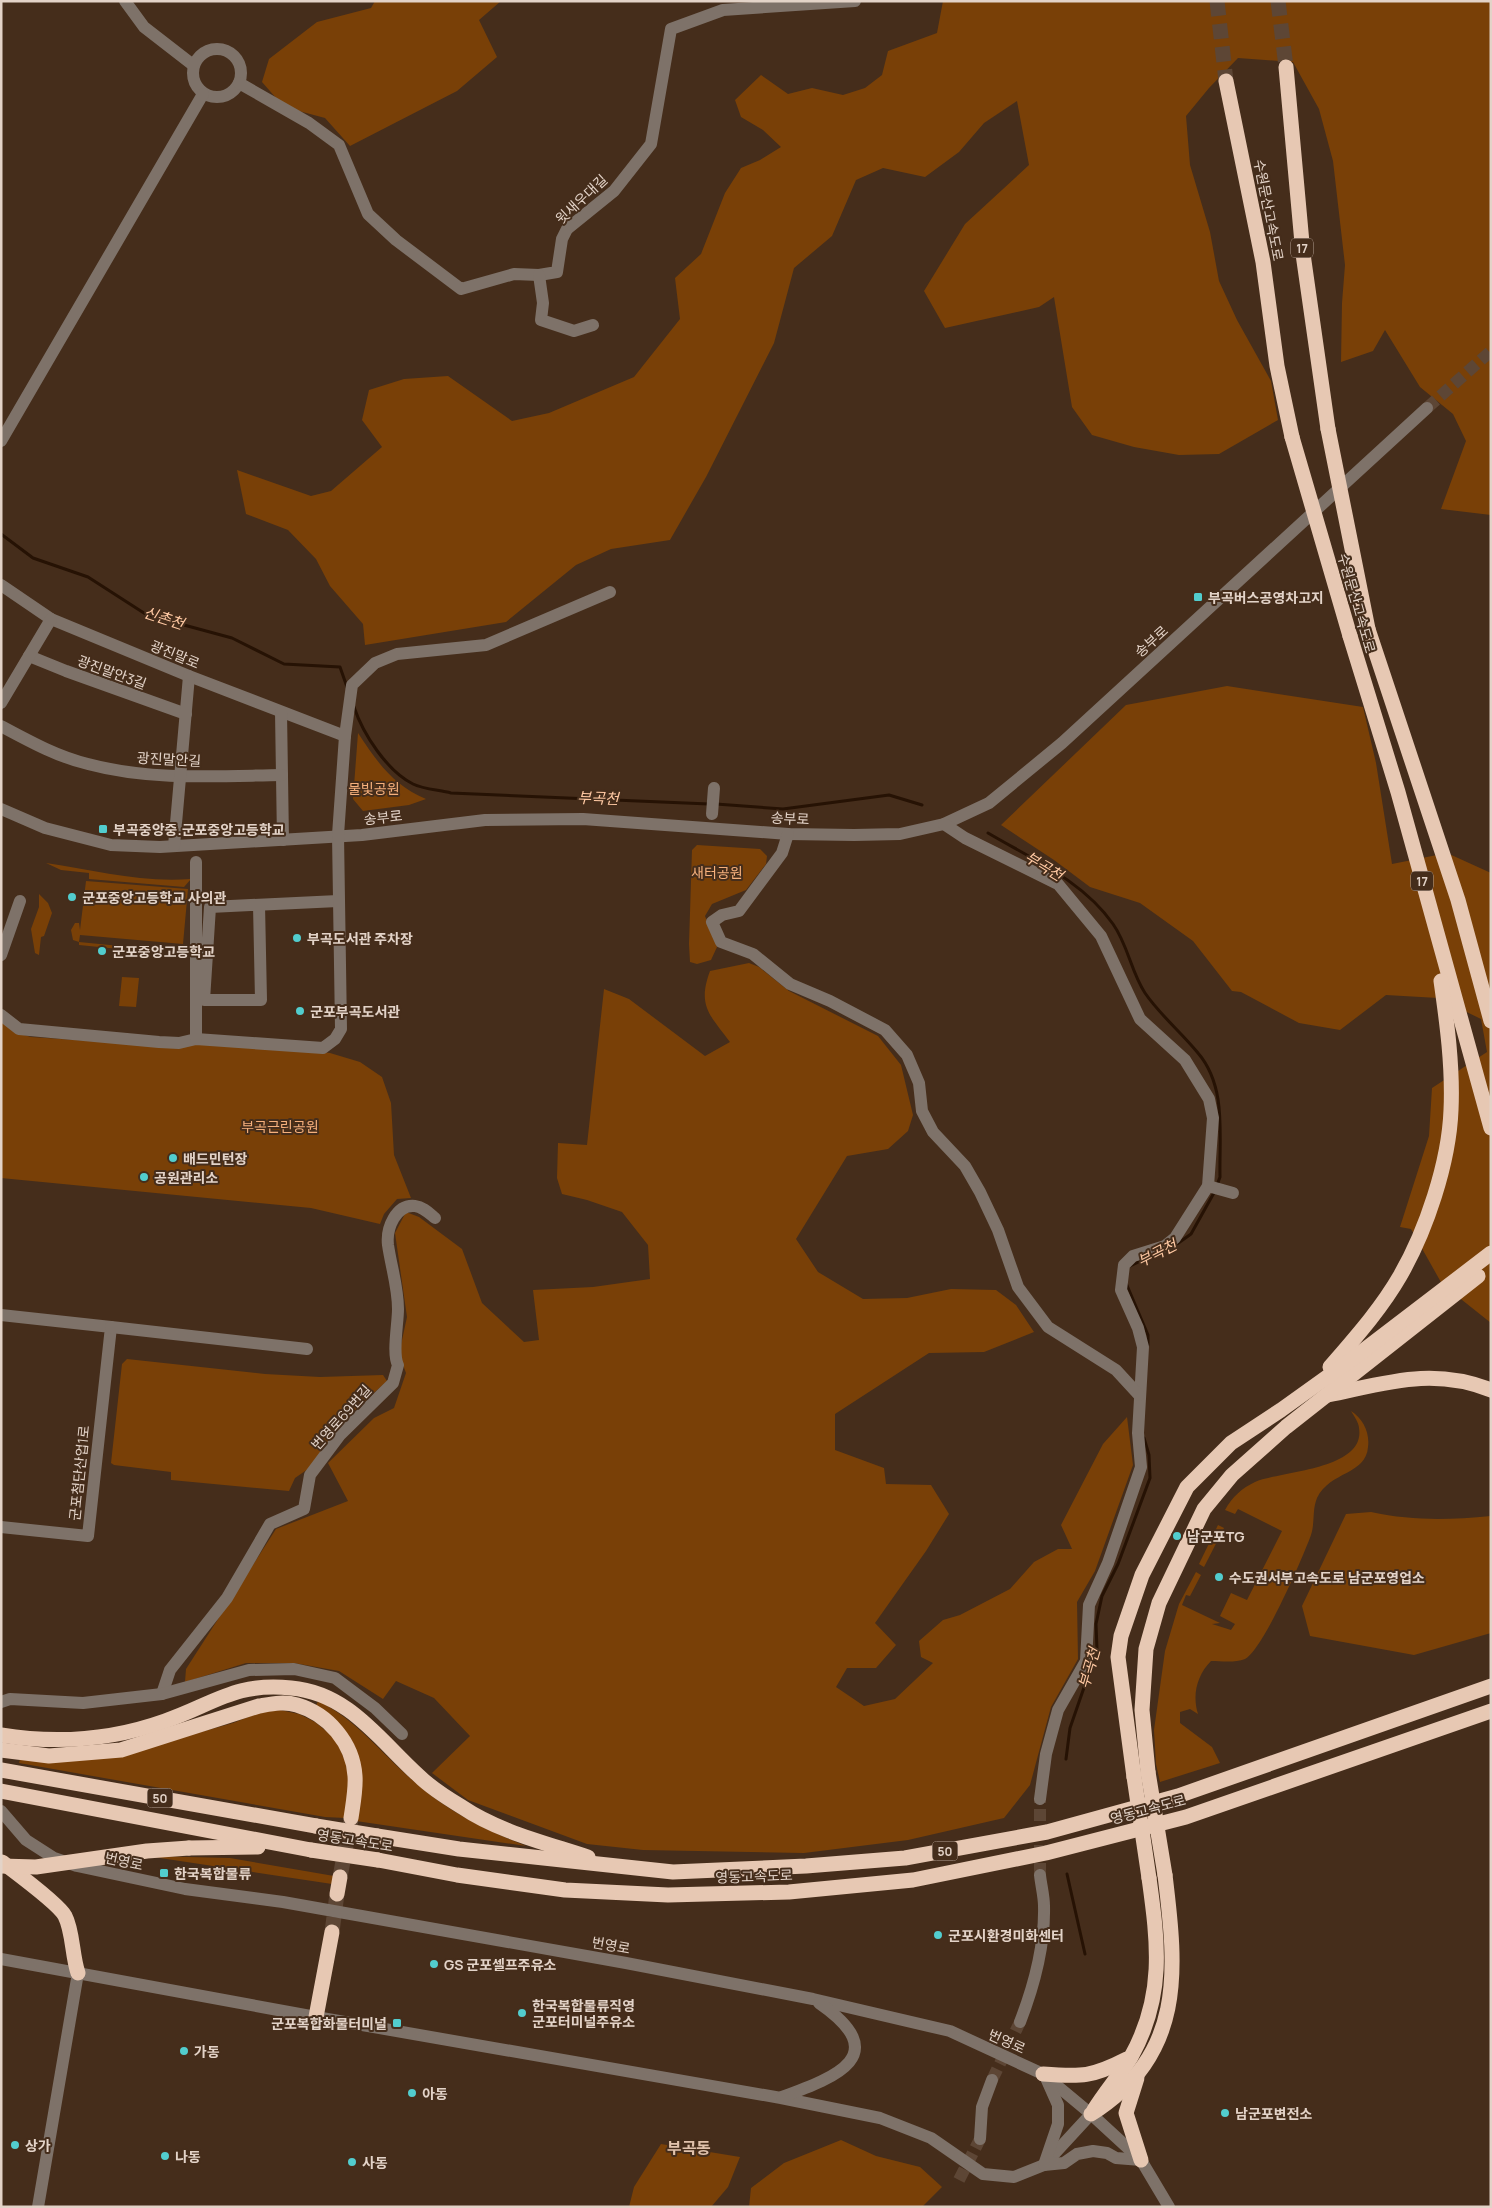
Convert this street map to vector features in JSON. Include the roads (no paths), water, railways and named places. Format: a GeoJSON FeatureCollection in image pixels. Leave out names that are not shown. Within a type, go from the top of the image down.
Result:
{"type":"FeatureCollection","features":[{"type":"Feature","properties":{"kind":"highway","name":"수원문산고속도로"},"geometry":{"type":"LineString","coordinates":[[1286,67],[1303,254],[1328,429],[1368,629],[1458,900],[1491,1021]]}},
{"type":"Feature","properties":{"kind":"highway","name":"수원문산고속도로"},"geometry":{"type":"LineString","coordinates":[[1226,80],[1263,262],[1277,366],[1292,437],[1398,792],[1491,1128]]}},
{"type":"Feature","properties":{"kind":"highway"},"geometry":{"type":"LineString","coordinates":[[1319,1390],[1400,1276],[1430,1211],[1444,1153],[1451,1110],[1448,1027],[1432,920]]}},
{"type":"Feature","properties":{"kind":"highway"},"geometry":{"type":"LineString","coordinates":[[1141,2160],[1126,2113],[1138,2075],[1160,2037],[1172,1989],[1173,1942],[1165,1875],[1148,1772],[1142,1710],[1145,1657],[1159,1603],[1204,1509],[1232,1475],[1319,1390],[1491,1253]]}},
{"type":"Feature","properties":{"kind":"highway"},"geometry":{"type":"LineString","coordinates":[[1092,2114],[1107,2088],[1130,2058],[1144,2027],[1155,1991],[1158,1941],[1118,1657],[1121,1636],[1142,1575],[1187,1488],[1231,1443],[1319,1390],[1491,1266]]}},
{"type":"Feature","properties":{"kind":"highway"},"geometry":{"type":"LineString","coordinates":[[1319,1390],[1412,1378],[1447,1378],[1491,1390]]}},
{"type":"Feature","properties":{"kind":"highway","name":"영동고속도로"},"geometry":{"type":"LineString","coordinates":[[3,1770],[459,1850],[673,1872],[806,1866],[905,1858],[1047,1832],[1178,1796],[1491,1686]]}},
{"type":"Feature","properties":{"kind":"highway"},"geometry":{"type":"LineString","coordinates":[[1,1734],[46,1740],[82,1740],[106,1737],[167,1721],[232,1692],[269,1687],[312,1691],[334,1699],[357,1715],[420,1778],[463,1808],[499,1826],[616,1866]]}},
{"type":"Feature","properties":{"kind":"highway"},"geometry":{"type":"LineString","coordinates":[[1,1750],[49,1756],[121,1750],[258,1706],[277,1703],[296,1705],[325,1720],[343,1737],[352,1758],[356,1776],[351,1818]]}},
{"type":"Feature","properties":{"kind":"highway","name":"영동고속도로"},"geometry":{"type":"LineString","coordinates":[[8,1793],[311,1850],[457,1875],[565,1890],[668,1895],[789,1892],[913,1880],[1046,1852],[1186,1817],[1491,1711]]}},
{"type":"Feature","properties":{"kind":"highway"},"geometry":{"type":"LineString","coordinates":[[1,1866],[36,1867],[147,1851],[189,1848],[294,1847]]}},
{"type":"Feature","properties":{"kind":"highway"},"geometry":{"type":"LineString","coordinates":[[1,1861],[65,1915],[72,1939],[72,1956],[78,1973]]}},
{"type":"Feature","properties":{"kind":"highway"},"geometry":{"type":"LineString","coordinates":[[337,1894],[340,1877]]}},
{"type":"Feature","properties":{"kind":"highway"},"geometry":{"type":"LineString","coordinates":[[316,2017],[332,1932]]}},
{"type":"Feature","properties":{"kind":"highway"},"geometry":{"type":"LineString","coordinates":[[1044,2074],[1079,2077],[1104,2071],[1130,2058]]}},
{"type":"Feature","properties":{"kind":"highway"},"geometry":{"type":"LineString","coordinates":[[1092,2114],[1114,2099],[1138,2075]]}},
{"type":"Feature","properties":{"kind":"street"},"geometry":{"type":"LineString","coordinates":[[125,1],[144,27],[174,48],[197,60]]}},
{"type":"Feature","properties":{"kind":"street","name":"윗새우대길"},"geometry":{"type":"LineString","coordinates":[[239,83],[309,124],[339,145],[368,214],[396,240],[450,283],[461,289],[514,274],[539,275],[557,272],[562,239],[567,230],[614,191],[651,144],[671,28],[723,10],[855,1]]}},
{"type":"Feature","properties":{"kind":"street"},"geometry":{"type":"LineString","coordinates":[[212,49],[228,51],[239,63],[242,71],[239,83],[233,92],[226,96],[218,98],[203,94],[194,81],[197,60],[212,49]]}},
{"type":"Feature","properties":{"kind":"street"},"geometry":{"type":"LineString","coordinates":[[1,441],[203,94]]}},
{"type":"Feature","properties":{"kind":"street"},"geometry":{"type":"LineString","coordinates":[[539,275],[543,303],[541,320],[574,331],[593,325]]}},
{"type":"Feature","properties":{"kind":"street","name":"송부로"},"geometry":{"type":"LineString","coordinates":[[1,809],[44,828],[110,845],[174,846],[362,835],[485,820],[583,819],[788,834],[900,834],[944,824],[990,803],[1062,743],[1427,408]]}},
{"type":"Feature","properties":{"kind":"street","name":"광진말로"},"geometry":{"type":"LineString","coordinates":[[1,584],[51,619],[282,712],[346,729]]}},
{"type":"Feature","properties":{"kind":"street"},"geometry":{"type":"LineString","coordinates":[[1,1015],[19,1029],[158,1042],[178,1042],[196,1039],[323,1048],[335,1039],[340,1029],[342,961],[338,901],[338,835],[346,729],[352,685],[375,663],[397,654],[486,645],[610,592]]}},
{"type":"Feature","properties":{"kind":"street"},"geometry":{"type":"LineString","coordinates":[[1,702],[51,619]]}},
{"type":"Feature","properties":{"kind":"street","name":"광진말안3길"},"geometry":{"type":"LineString","coordinates":[[29,656],[186,714]]}},
{"type":"Feature","properties":{"kind":"street"},"geometry":{"type":"LineString","coordinates":[[174,846],[189,676]]}},
{"type":"Feature","properties":{"kind":"street"},"geometry":{"type":"LineString","coordinates":[[282,712],[283,840]]}},
{"type":"Feature","properties":{"kind":"street","name":"광진말안길"},"geometry":{"type":"LineString","coordinates":[[1,726],[36,745],[87,764],[131,773],[180,776],[282,775]]}},
{"type":"Feature","properties":{"kind":"street"},"geometry":{"type":"LineString","coordinates":[[712,814],[714,788]]}},
{"type":"Feature","properties":{"kind":"street"},"geometry":{"type":"LineString","coordinates":[[944,824],[972,842],[1058,884],[1101,936],[1140,1019],[1185,1060],[1209,1099],[1213,1118],[1208,1186],[1175,1238],[1165,1246],[1133,1256],[1124,1266],[1121,1290],[1138,1328],[1143,1347],[1138,1433],[1141,1467],[1108,1563],[1089,1605],[1086,1661],[1058,1710],[1046,1754],[1040,1799]]}},
{"type":"Feature","properties":{"kind":"street"},"geometry":{"type":"LineString","coordinates":[[788,834],[782,853],[740,911],[722,915],[712,922],[721,942],[753,954],[790,984],[830,1000],[885,1030],[907,1055],[919,1083],[922,1111],[933,1132],[965,1166],[980,1192],[998,1230],[1018,1287],[1048,1327],[1116,1370],[1139,1395]]}},
{"type":"Feature","properties":{"kind":"street"},"geometry":{"type":"LineString","coordinates":[[196,862],[196,1039]]}},
{"type":"Feature","properties":{"kind":"street"},"geometry":{"type":"LineString","coordinates":[[1,955],[20,901]]}},
{"type":"Feature","properties":{"kind":"street"},"geometry":{"type":"LineString","coordinates":[[260,905],[261,1000],[204,1000],[210,906],[338,901]]}},
{"type":"Feature","properties":{"kind":"street"},"geometry":{"type":"LineString","coordinates":[[1208,1186],[1233,1193]]}},
{"type":"Feature","properties":{"kind":"street","name":"번영로69번길"},"geometry":{"type":"LineString","coordinates":[[162,1694],[170,1670],[227,1598],[270,1524],[304,1509],[310,1475],[340,1435],[393,1383],[398,1365],[393,1357],[398,1332],[398,1294],[388,1242],[391,1223],[399,1211],[405,1207],[421,1208],[435,1218]]}},
{"type":"Feature","properties":{"kind":"street"},"geometry":{"type":"LineString","coordinates":[[1,1315],[307,1348]]}},
{"type":"Feature","properties":{"kind":"street","name":"군포첨단산업1로"},"geometry":{"type":"LineString","coordinates":[[1,1527],[88,1536],[111,1327]]}},
{"type":"Feature","properties":{"kind":"street"},"geometry":{"type":"LineString","coordinates":[[1,1702],[10,1699],[83,1703],[162,1694],[249,1670],[294,1668],[335,1678],[375,1708],[402,1734]]}},
{"type":"Feature","properties":{"kind":"street","name":"번영로"},"geometry":{"type":"LineString","coordinates":[[1,1811],[26,1840],[54,1858],[77,1866],[185,1889],[283,1902],[813,1999],[950,2031],[1044,2074],[1092,2114],[1141,2160],[1169,2207]]}},
{"type":"Feature","properties":{"kind":"street"},"geometry":{"type":"LineString","coordinates":[[1020,2022],[1032,1991],[1040,1942],[1044,1905],[1040,1875]]}},
{"type":"Feature","properties":{"kind":"street"},"geometry":{"type":"LineString","coordinates":[[1,1959],[316,2017],[781,2098],[880,2118],[931,2138],[983,2174],[1014,2177],[1044,2165],[1064,2163],[1076,2154],[1093,2151],[1107,2153],[1116,2158],[1141,2160]]}},
{"type":"Feature","properties":{"kind":"street"},"geometry":{"type":"LineString","coordinates":[[38,2207],[78,1973]]}},
{"type":"Feature","properties":{"kind":"street"},"geometry":{"type":"LineString","coordinates":[[781,2098],[830,2078],[842,2070],[853,2058],[855,2045],[853,2034],[841,2018],[813,1999]]}},
{"type":"Feature","properties":{"kind":"street"},"geometry":{"type":"LineString","coordinates":[[1044,2074],[1058,2105],[1058,2124],[1044,2165]]}},
{"type":"Feature","properties":{"kind":"street"},"geometry":{"type":"LineString","coordinates":[[980,2139],[982,2107],[992,2080]]}},
{"type":"Feature","properties":{"kind":"street"},"geometry":{"type":"LineString","coordinates":[[1044,2165],[1092,2114]]}},
{"type":"Feature","properties":{"kind":"waterway","name":"신촌천"},"geometry":{"type":"LineString","coordinates":[[1,534],[33,558],[88,577],[147,615],[232,638],[284,664],[340,667],[347,687]]}},
{"type":"Feature","properties":{"kind":"waterway","name":"부곡천"},"geometry":{"type":"LineString","coordinates":[[354,707],[363,729],[385,761],[403,778],[421,787],[451,793],[709,804]]}},
{"type":"Feature","properties":{"kind":"waterway","name":"부곡천"},"geometry":{"type":"LineString","coordinates":[[716,804],[783,809],[889,795],[922,805]]}},
{"type":"Feature","properties":{"kind":"waterway","name":"부곡천"},"geometry":{"type":"LineString","coordinates":[[988,833],[1056,872],[1087,895],[1101,909],[1118,932],[1145,993],[1157,1009],[1198,1053],[1207,1066],[1214,1081],[1220,1112],[1220,1177],[1217,1185]]}},
{"type":"Feature","properties":{"kind":"waterway","name":"부곡천"},"geometry":{"type":"LineString","coordinates":[[1177,1244],[1191,1234],[1215,1191]]}},
{"type":"Feature","properties":{"kind":"waterway","name":"부곡천"},"geometry":{"type":"LineString","coordinates":[[1130,1266],[1147,1258]]}},
{"type":"Feature","properties":{"kind":"waterway","name":"부곡천"},"geometry":{"type":"LineString","coordinates":[[1126,1283],[1148,1335],[1148,1345]]}},
{"type":"Feature","properties":{"kind":"waterway","name":"부곡천"},"geometry":{"type":"LineString","coordinates":[[1066,1759],[1070,1728],[1097,1650],[1096,1624],[1102,1596],[1118,1564],[1150,1478],[1149,1455],[1144,1438]]}},
{"type":"Feature","properties":{"kind":"waterway","name":"부곡천"},"geometry":{"type":"LineString","coordinates":[[1067,1874],[1085,1954]]}},
{"type":"Feature","properties":{"kind":"tunnel"},"geometry":{"type":"LineString","coordinates":[[1217,1],[1226,81]]}},
{"type":"Feature","properties":{"kind":"tunnel"},"geometry":{"type":"LineString","coordinates":[[1278,1],[1286,67]]}},
{"type":"Feature","properties":{"kind":"tunnel"},"geometry":{"type":"LineString","coordinates":[[1427,408],[1491,351]]}},
{"type":"Feature","properties":{"kind":"tunnel"},"geometry":{"type":"LineString","coordinates":[[1040,1799],[1040,1875]]}},
{"type":"Feature","properties":{"kind":"tunnel"},"geometry":{"type":"LineString","coordinates":[[340,1877],[351,1820]]}},
{"type":"Feature","properties":{"kind":"tunnel"},"geometry":{"type":"LineString","coordinates":[[332,1932],[337,1894]]}},
{"type":"Feature","properties":{"kind":"tunnel"},"geometry":{"type":"LineString","coordinates":[[992,2080],[1020,2022]]}},
{"type":"Feature","properties":{"kind":"tunnel"},"geometry":{"type":"LineString","coordinates":[[959,2180],[980,2139]]}},
{"type":"Feature","properties":{"kind":"place","name":"부곡버스공영차고지"},"geometry":{"type":"Point","coordinates":[1198,597]}},
{"type":"Feature","properties":{"kind":"place","name":"부곡중앙중.군포중앙고등학교"},"geometry":{"type":"Point","coordinates":[103,829]}},
{"type":"Feature","properties":{"kind":"place","name":"군포중앙고등학교 사의관"},"geometry":{"type":"Point","coordinates":[72,897]}},
{"type":"Feature","properties":{"kind":"place","name":"부곡도서관 주차장"},"geometry":{"type":"Point","coordinates":[297,938]}},
{"type":"Feature","properties":{"kind":"place","name":"군포중앙고등학교"},"geometry":{"type":"Point","coordinates":[102,951]}},
{"type":"Feature","properties":{"kind":"place","name":"군포부곡도서관"},"geometry":{"type":"Point","coordinates":[300,1011]}},
{"type":"Feature","properties":{"kind":"place","name":"배드민턴장"},"geometry":{"type":"Point","coordinates":[173,1158]}},
{"type":"Feature","properties":{"kind":"place","name":"공원관리소"},"geometry":{"type":"Point","coordinates":[144,1177]}},
{"type":"Feature","properties":{"kind":"place","name":"남군포TG"},"geometry":{"type":"Point","coordinates":[1177,1536]}},
{"type":"Feature","properties":{"kind":"place","name":"수도권서부고속도로 남군포영업소"},"geometry":{"type":"Point","coordinates":[1219,1577]}},
{"type":"Feature","properties":{"kind":"place","name":"한국복합물류"},"geometry":{"type":"Point","coordinates":[164,1873]}},
{"type":"Feature","properties":{"kind":"place","name":"군포시환경미화센터"},"geometry":{"type":"Point","coordinates":[938,1935]}},
{"type":"Feature","properties":{"kind":"place","name":"GS 군포셀프주유소"},"geometry":{"type":"Point","coordinates":[434,1964]}},
{"type":"Feature","properties":{"kind":"place","name":"한국복합물류직영 군포터미널주유소"},"geometry":{"type":"Point","coordinates":[522,2013]}},
{"type":"Feature","properties":{"kind":"place","name":"군포복합화물터미널"},"geometry":{"type":"Point","coordinates":[397,2023]}},
{"type":"Feature","properties":{"kind":"place","name":"가동"},"geometry":{"type":"Point","coordinates":[184,2051]}},
{"type":"Feature","properties":{"kind":"place","name":"아동"},"geometry":{"type":"Point","coordinates":[412,2093]}},
{"type":"Feature","properties":{"kind":"place","name":"남군포변전소"},"geometry":{"type":"Point","coordinates":[1225,2113]}},
{"type":"Feature","properties":{"kind":"place","name":"상가"},"geometry":{"type":"Point","coordinates":[15,2145]}},
{"type":"Feature","properties":{"kind":"place","name":"나동"},"geometry":{"type":"Point","coordinates":[165,2156]}},
{"type":"Feature","properties":{"kind":"place","name":"사동"},"geometry":{"type":"Point","coordinates":[352,2162]}},
{"type":"Feature","properties":{"kind":"district","name":"부곡동"},"geometry":{"type":"Point","coordinates":[689,2148]}},
{"type":"Feature","properties":{"kind":"park label","name":"물빛공원"},"geometry":{"type":"Point","coordinates":[374,788]}},
{"type":"Feature","properties":{"kind":"park label","name":"새터공원"},"geometry":{"type":"Point","coordinates":[717,872]}},
{"type":"Feature","properties":{"kind":"park label","name":"부곡근린공원"},"geometry":{"type":"Point","coordinates":[280,1126]}}]}
